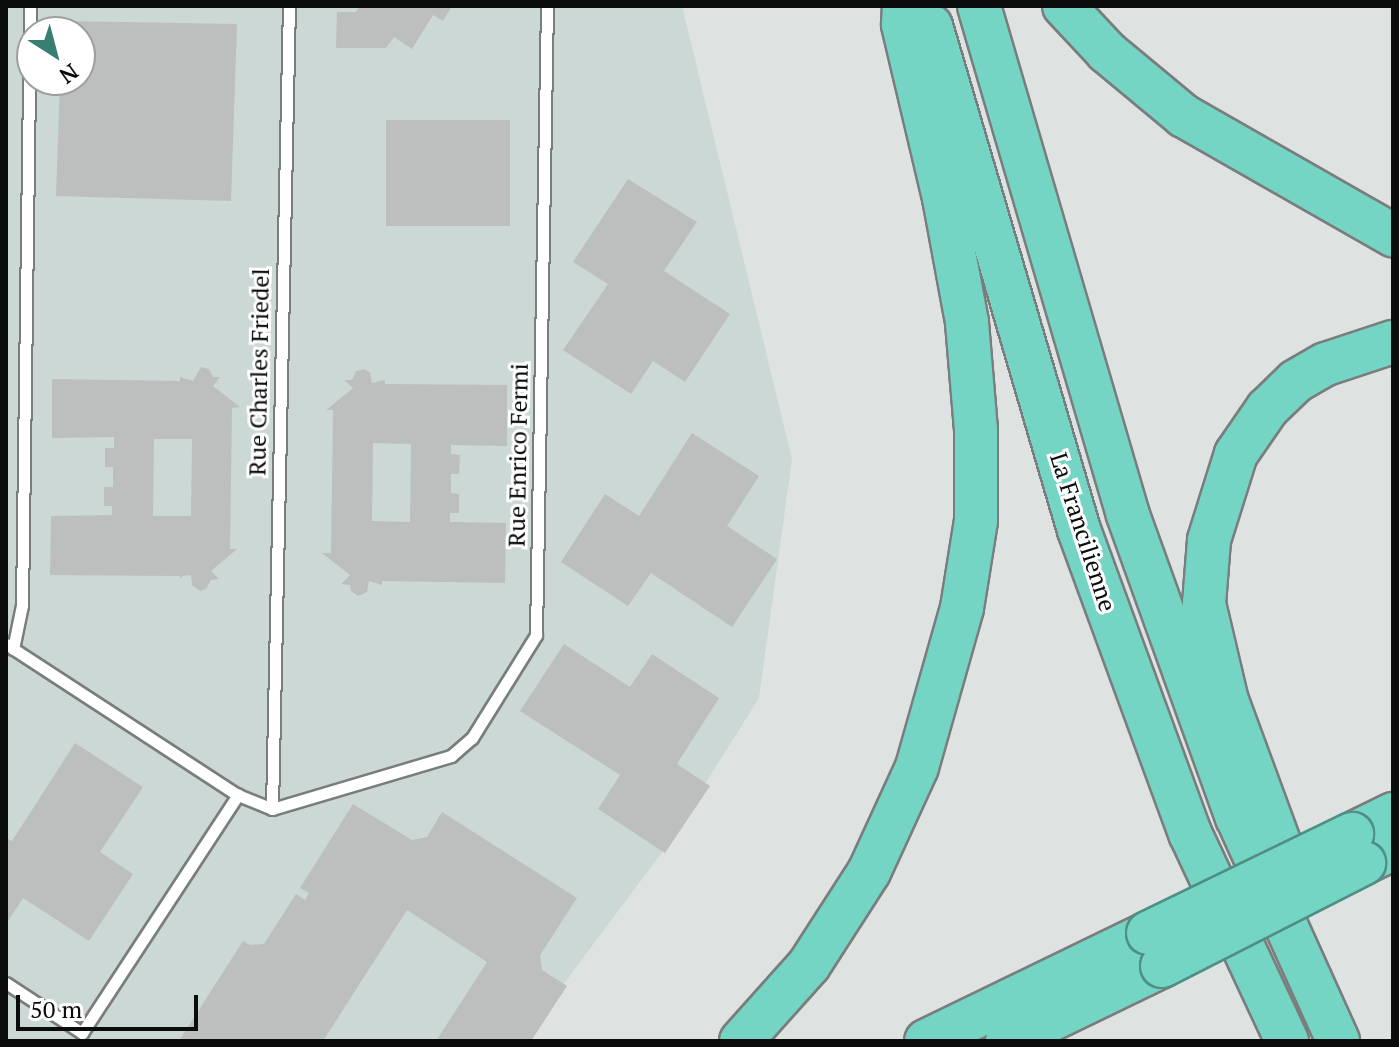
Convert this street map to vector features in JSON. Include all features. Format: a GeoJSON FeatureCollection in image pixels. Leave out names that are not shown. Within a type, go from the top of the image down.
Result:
{"type":"FeatureCollection","features":[{"type":"Feature","properties":{"kind":"highway"},"geometry":{"type":"LineString","coordinates":[[741,1041],[809,965],[869,872],[917,767],[962,608],[976,521],[976,430],[967,322],[944,198],[903,24],[904,6]]}},
{"type":"Feature","properties":{"kind":"highway","name":"La Francilienne"},"geometry":{"type":"LineString","coordinates":[[925,6],[1079,530],[1190,833],[1287,1041]]}},
{"type":"Feature","properties":{"kind":"highway","name":"La Francilienne"},"geometry":{"type":"LineString","coordinates":[[979,6],[1128,515],[1237,817],[1331,1029]]}},
{"type":"Feature","properties":{"kind":"highway"},"geometry":{"type":"LineString","coordinates":[[1064,6],[1107,52],[1184,116],[1393,235]]}},
{"type":"Feature","properties":{"kind":"highway"},"geometry":{"type":"LineString","coordinates":[[1331,1029],[1321,957],[1227,701],[1204,604],[1209,540],[1236,454],[1267,409],[1296,381],[1326,364],[1393,342]]}},
{"type":"Feature","properties":{"kind":"highway"},"geometry":{"type":"LineString","coordinates":[[926,1041],[1155,949],[1370,848],[1393,814]]}},
{"type":"Feature","properties":{"kind":"highway"},"geometry":{"type":"LineString","coordinates":[[1007,1041],[1155,949]]}},
{"type":"Feature","properties":{"kind":"lane"},"geometry":{"type":"LineString","coordinates":[[30,6],[22,605],[10,646],[238,795],[272,809]]}},
{"type":"Feature","properties":{"kind":"lane","name":"Rue Charles Friedel"},"geometry":{"type":"LineString","coordinates":[[272,809],[289,6]]}},
{"type":"Feature","properties":{"kind":"lane","name":"Rue Enrico Fermi"},"geometry":{"type":"LineString","coordinates":[[272,809],[451,756],[472,738],[536,635],[547,6]]}},
{"type":"Feature","properties":{"kind":"lane"},"geometry":{"type":"LineString","coordinates":[[6,983],[82,1033],[238,795]]}},
{"type":"Feature","properties":{"kind":"shaded area"},"geometry":{"type":"Polygon","coordinates":[[[6,6],[682,6],[792,459],[759,698],[663,851],[521,1041],[6,1041],[6,6]]]}},
{"type":"Feature","properties":{"kind":"building"},"geometry":{"type":"Polygon","coordinates":[[[360,6],[452,6],[443,21],[433,15],[412,49],[394,37],[386,48],[336,48],[337,12],[356,12],[360,6]]]}},
{"type":"Feature","properties":{"kind":"building"},"geometry":{"type":"Polygon","coordinates":[[[96,22],[237,24],[231,201],[56,196],[59,96],[96,96],[96,22]]]}},
{"type":"Feature","properties":{"kind":"building"},"geometry":{"type":"Polygon","coordinates":[[[386,120],[510,120],[510,226],[386,226],[386,120]]]}},
{"type":"Feature","properties":{"kind":"building"},"geometry":{"type":"Polygon","coordinates":[[[628,179],[697,222],[664,271],[730,314],[685,382],[653,361],[631,394],[563,350],[608,284],[573,262],[628,179]]]}},
{"type":"Feature","properties":{"kind":"building"},"geometry":{"type":"Polygon","coordinates":[[[201,367],[209,369],[213,377],[220,377],[213,386],[240,407],[232,408],[230,549],[237,549],[211,571],[219,579],[211,580],[206,589],[200,591],[192,585],[191,575],[182,576],[182,579],[179,576],[50,575],[51,516],[112,515],[112,506],[104,506],[104,487],[113,487],[113,467],[105,467],[105,448],[114,448],[114,437],[52,438],[52,379],[180,381],[180,377],[193,381],[201,367]],[[154,439],[153,516],[191,516],[192,439],[154,439]]]}},
{"type":"Feature","properties":{"kind":"building"},"geometry":{"type":"Polygon","coordinates":[[[365,369],[370,373],[372,383],[385,380],[385,384],[507,385],[507,446],[451,445],[451,454],[460,455],[459,474],[451,474],[451,493],[459,494],[459,513],[450,513],[450,522],[506,523],[505,583],[382,581],[382,585],[369,581],[367,592],[358,596],[351,591],[350,585],[341,584],[350,575],[322,553],[331,553],[333,410],[326,410],[353,388],[344,380],[352,380],[356,371],[365,369]],[[373,443],[372,521],[410,522],[411,444],[373,443]]]}},
{"type":"Feature","properties":{"kind":"building"},"geometry":{"type":"Polygon","coordinates":[[[692,433],[759,476],[727,526],[777,559],[732,627],[651,573],[628,606],[561,562],[605,494],[639,516],[692,433]]]}},
{"type":"Feature","properties":{"kind":"building"},"geometry":{"type":"Polygon","coordinates":[[[564,644],[630,687],[652,654],[719,698],[677,764],[710,786],[665,853],[598,809],[620,775],[520,711],[564,644]]]}},
{"type":"Feature","properties":{"kind":"building"},"geometry":{"type":"Polygon","coordinates":[[[75,743],[143,787],[100,852],[133,874],[89,941],[23,898],[6,924],[6,838],[12,841],[75,743]]]}},
{"type":"Feature","properties":{"kind":"building"},"geometry":{"type":"Polygon","coordinates":[[[353,804],[412,840],[427,837],[442,812],[577,898],[540,955],[542,970],[567,986],[531,1041],[436,1041],[487,962],[407,910],[323,1041],[179,1041],[243,941],[250,945],[264,944],[296,894],[305,900],[309,893],[300,888],[353,804]]]}}]}
